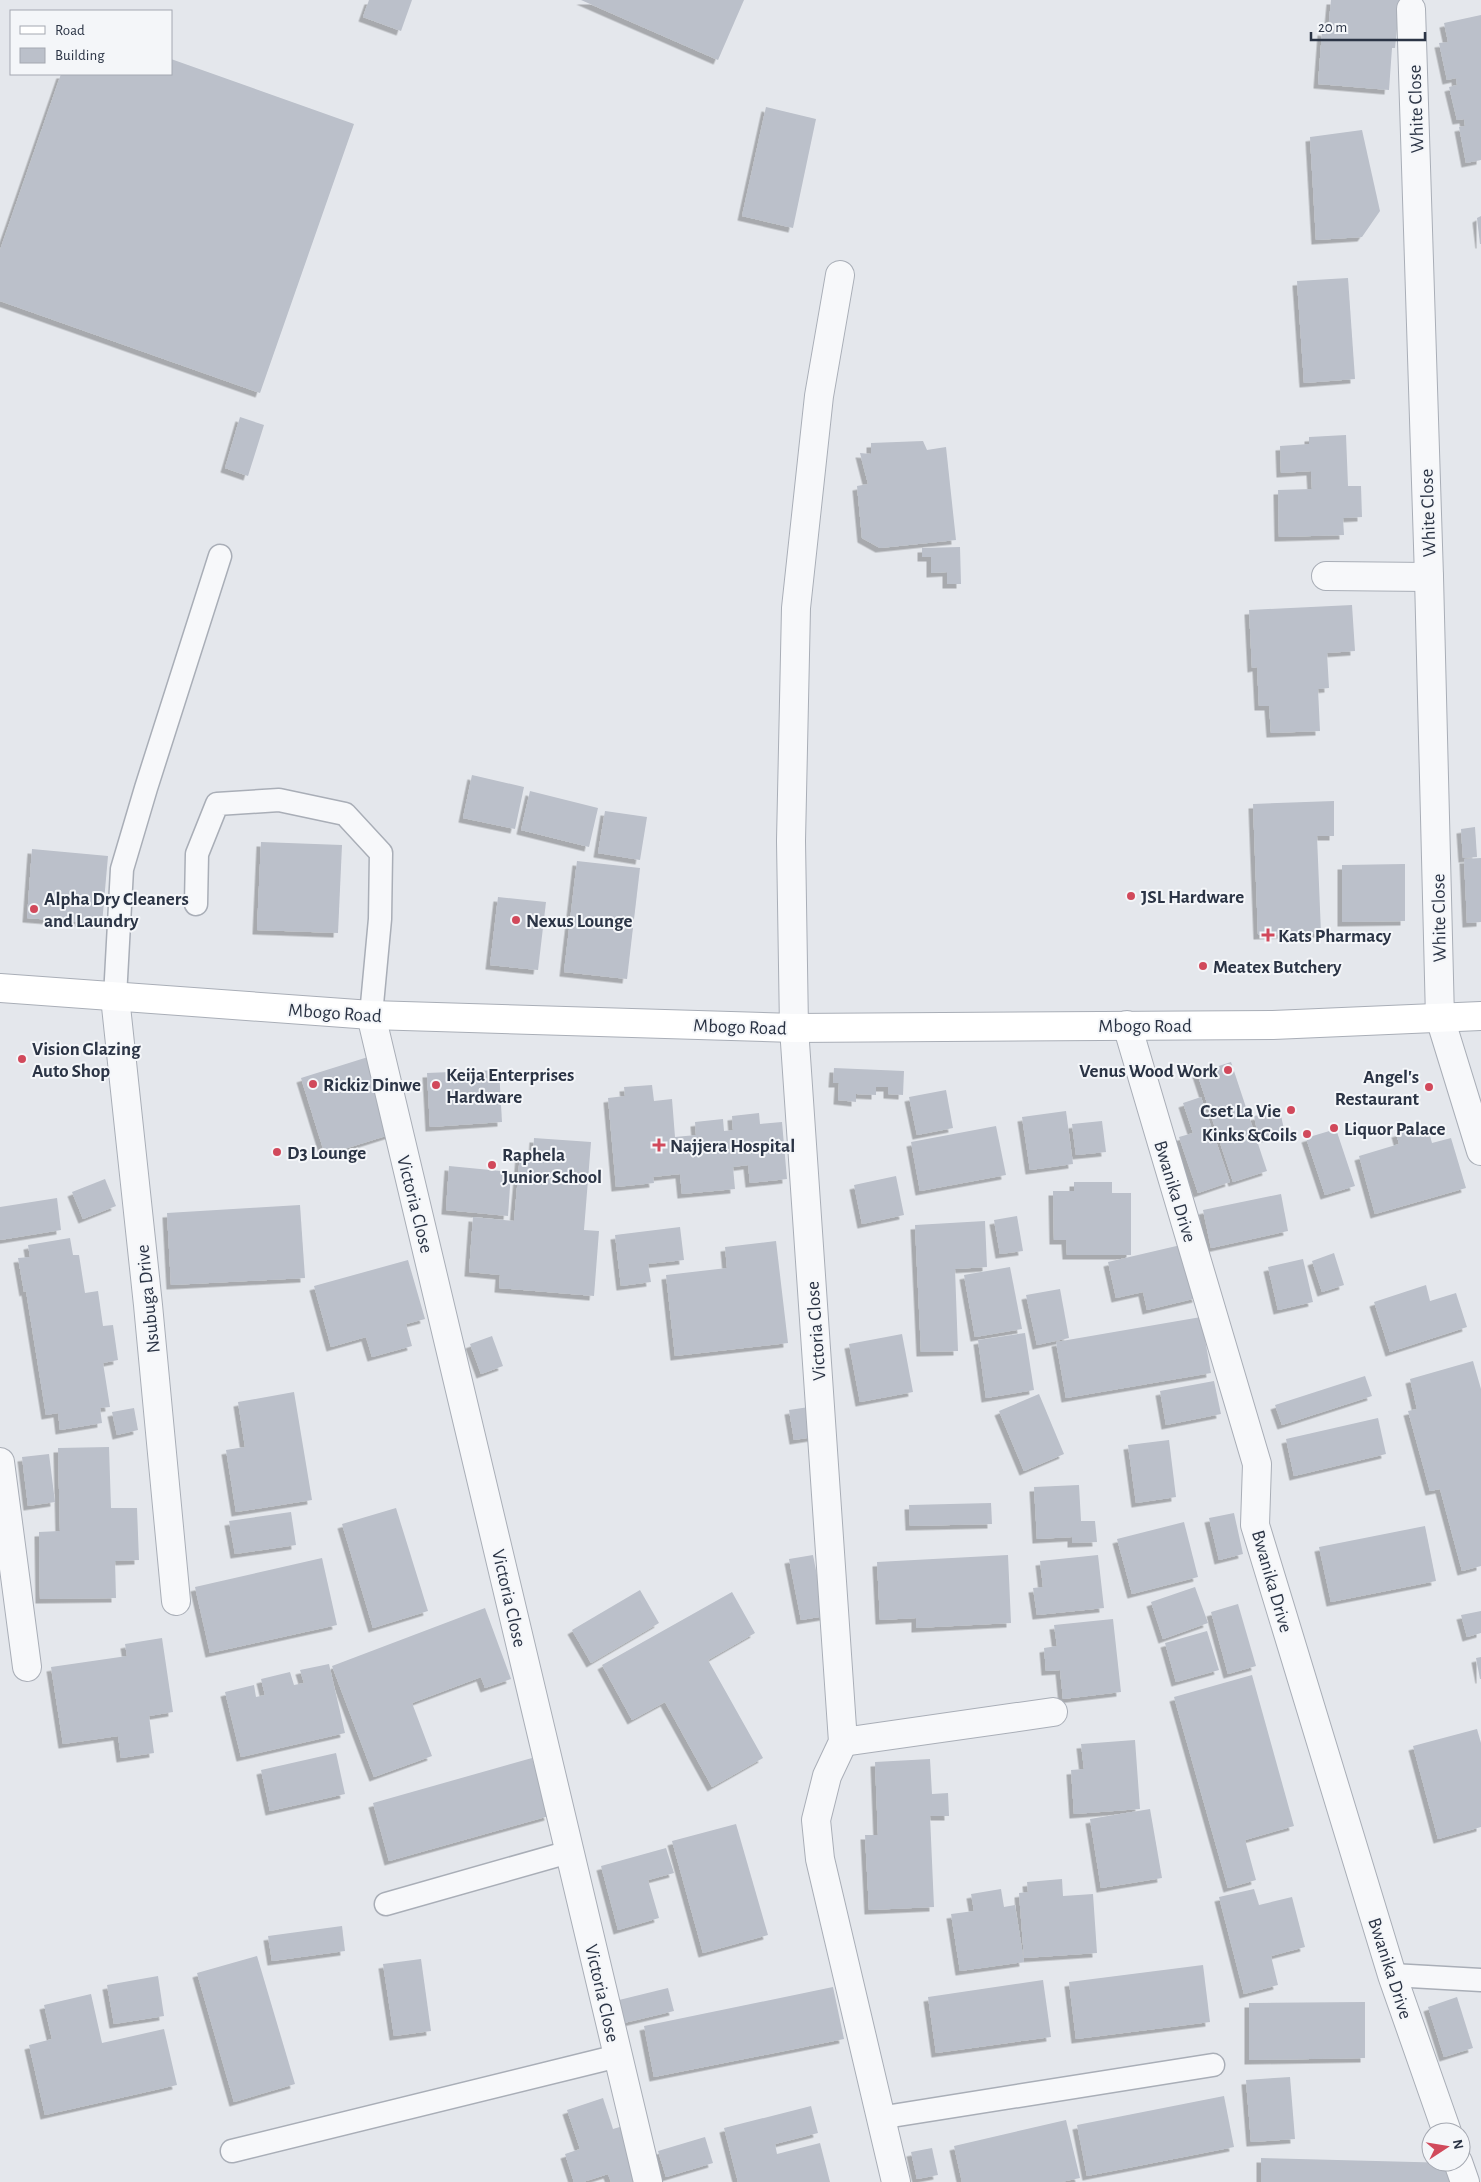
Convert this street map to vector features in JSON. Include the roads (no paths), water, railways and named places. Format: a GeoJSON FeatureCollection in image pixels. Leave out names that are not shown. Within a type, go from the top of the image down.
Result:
{"type":"FeatureCollection","features":[{"type":"Feature","properties":{"kind":"main road","name":"Mbogo Road"},"geometry":{"type":"LineString","coordinates":[[0,988],[370,1015],[794,1028],[1273,1025],[1481,1016]]}},
{"type":"Feature","properties":{"kind":"street","name":"White Close"},"geometry":{"type":"LineString","coordinates":[[1412,9],[1440,1018],[1481,1151]]}},
{"type":"Feature","properties":{"kind":"street","name":"Victoria Close"},"geometry":{"type":"LineString","coordinates":[[840,275],[820,396],[796,608],[790,840],[794,1028],[843,1742],[827,1776],[816,1820],[819,1849],[892,2171]]}},
{"type":"Feature","properties":{"kind":"street"},"geometry":{"type":"LineString","coordinates":[[1326,576],[1429,576]]}},
{"type":"Feature","properties":{"kind":"street","name":"Nsubuga Drive"},"geometry":{"type":"LineString","coordinates":[[114,996],[148,1305],[176,1601]]}},
{"type":"Feature","properties":{"kind":"street","name":"Victoria Close"},"geometry":{"type":"LineString","coordinates":[[370,1015],[648,2182]]}},
{"type":"Feature","properties":{"kind":"street","name":"Bwanika Drive"},"geometry":{"type":"LineString","coordinates":[[1127,1025],[1257,1464],[1255,1525],[1392,1975],[1443,2122]]}},
{"type":"Feature","properties":{"kind":"street"},"geometry":{"type":"LineString","coordinates":[[0,1462],[27,1667]]}},
{"type":"Feature","properties":{"kind":"street"},"geometry":{"type":"LineString","coordinates":[[843,1742],[1053,1712]]}},
{"type":"Feature","properties":{"kind":"lane"},"geometry":{"type":"LineString","coordinates":[[114,996],[122,869],[220,556]]}},
{"type":"Feature","properties":{"kind":"lane"},"geometry":{"type":"LineString","coordinates":[[196,904],[197,854],[216,804],[279,800],[345,814],[381,853],[380,919],[370,1015]]}},
{"type":"Feature","properties":{"kind":"lane"},"geometry":{"type":"LineString","coordinates":[[386,1904],[569,1852]]}},
{"type":"Feature","properties":{"kind":"lane"},"geometry":{"type":"LineString","coordinates":[[1392,1975],[1481,1980]]}},
{"type":"Feature","properties":{"kind":"lane"},"geometry":{"type":"LineString","coordinates":[[232,2151],[618,2056]]}},
{"type":"Feature","properties":{"kind":"lane"},"geometry":{"type":"LineString","coordinates":[[879,2118],[1213,2065]]}},
{"type":"Feature","properties":{"kind":"place","name":"JSL Hardware"},"geometry":{"type":"Point","coordinates":[1131,896]}},
{"type":"Feature","properties":{"kind":"place","name":"Alpha Dry Cleaners and Laundry"},"geometry":{"type":"Point","coordinates":[34,909]}},
{"type":"Feature","properties":{"kind":"place","name":"Nexus Lounge"},"geometry":{"type":"Point","coordinates":[516,920]}},
{"type":"Feature","properties":{"kind":"place","name":"Kats Pharmacy"},"geometry":{"type":"Point","coordinates":[1268,935]}},
{"type":"Feature","properties":{"kind":"place","name":"Meatex Butchery"},"geometry":{"type":"Point","coordinates":[1203,966]}},
{"type":"Feature","properties":{"kind":"place","name":"Vision Glazing Auto Shop"},"geometry":{"type":"Point","coordinates":[22,1059]}},
{"type":"Feature","properties":{"kind":"place","name":"Venus Wood Work"},"geometry":{"type":"Point","coordinates":[1228,1070]}},
{"type":"Feature","properties":{"kind":"place","name":"Rickiz Dinwe"},"geometry":{"type":"Point","coordinates":[313,1084]}},
{"type":"Feature","properties":{"kind":"place","name":"Keija Enterprises Hardware"},"geometry":{"type":"Point","coordinates":[436,1085]}},
{"type":"Feature","properties":{"kind":"place","name":"Angel's Restaurant"},"geometry":{"type":"Point","coordinates":[1429,1087]}},
{"type":"Feature","properties":{"kind":"place","name":"Cset La Vie"},"geometry":{"type":"Point","coordinates":[1291,1110]}},
{"type":"Feature","properties":{"kind":"place","name":"Liquor Palace"},"geometry":{"type":"Point","coordinates":[1334,1128]}},
{"type":"Feature","properties":{"kind":"place","name":"Kinks &Coils"},"geometry":{"type":"Point","coordinates":[1307,1134]}},
{"type":"Feature","properties":{"kind":"place","name":"Najjera Hospital"},"geometry":{"type":"Point","coordinates":[659,1145]}},
{"type":"Feature","properties":{"kind":"place","name":"D3 Lounge"},"geometry":{"type":"Point","coordinates":[277,1152]}},
{"type":"Feature","properties":{"kind":"place","name":"Raphela Junior School"},"geometry":{"type":"Point","coordinates":[492,1165]}}]}
